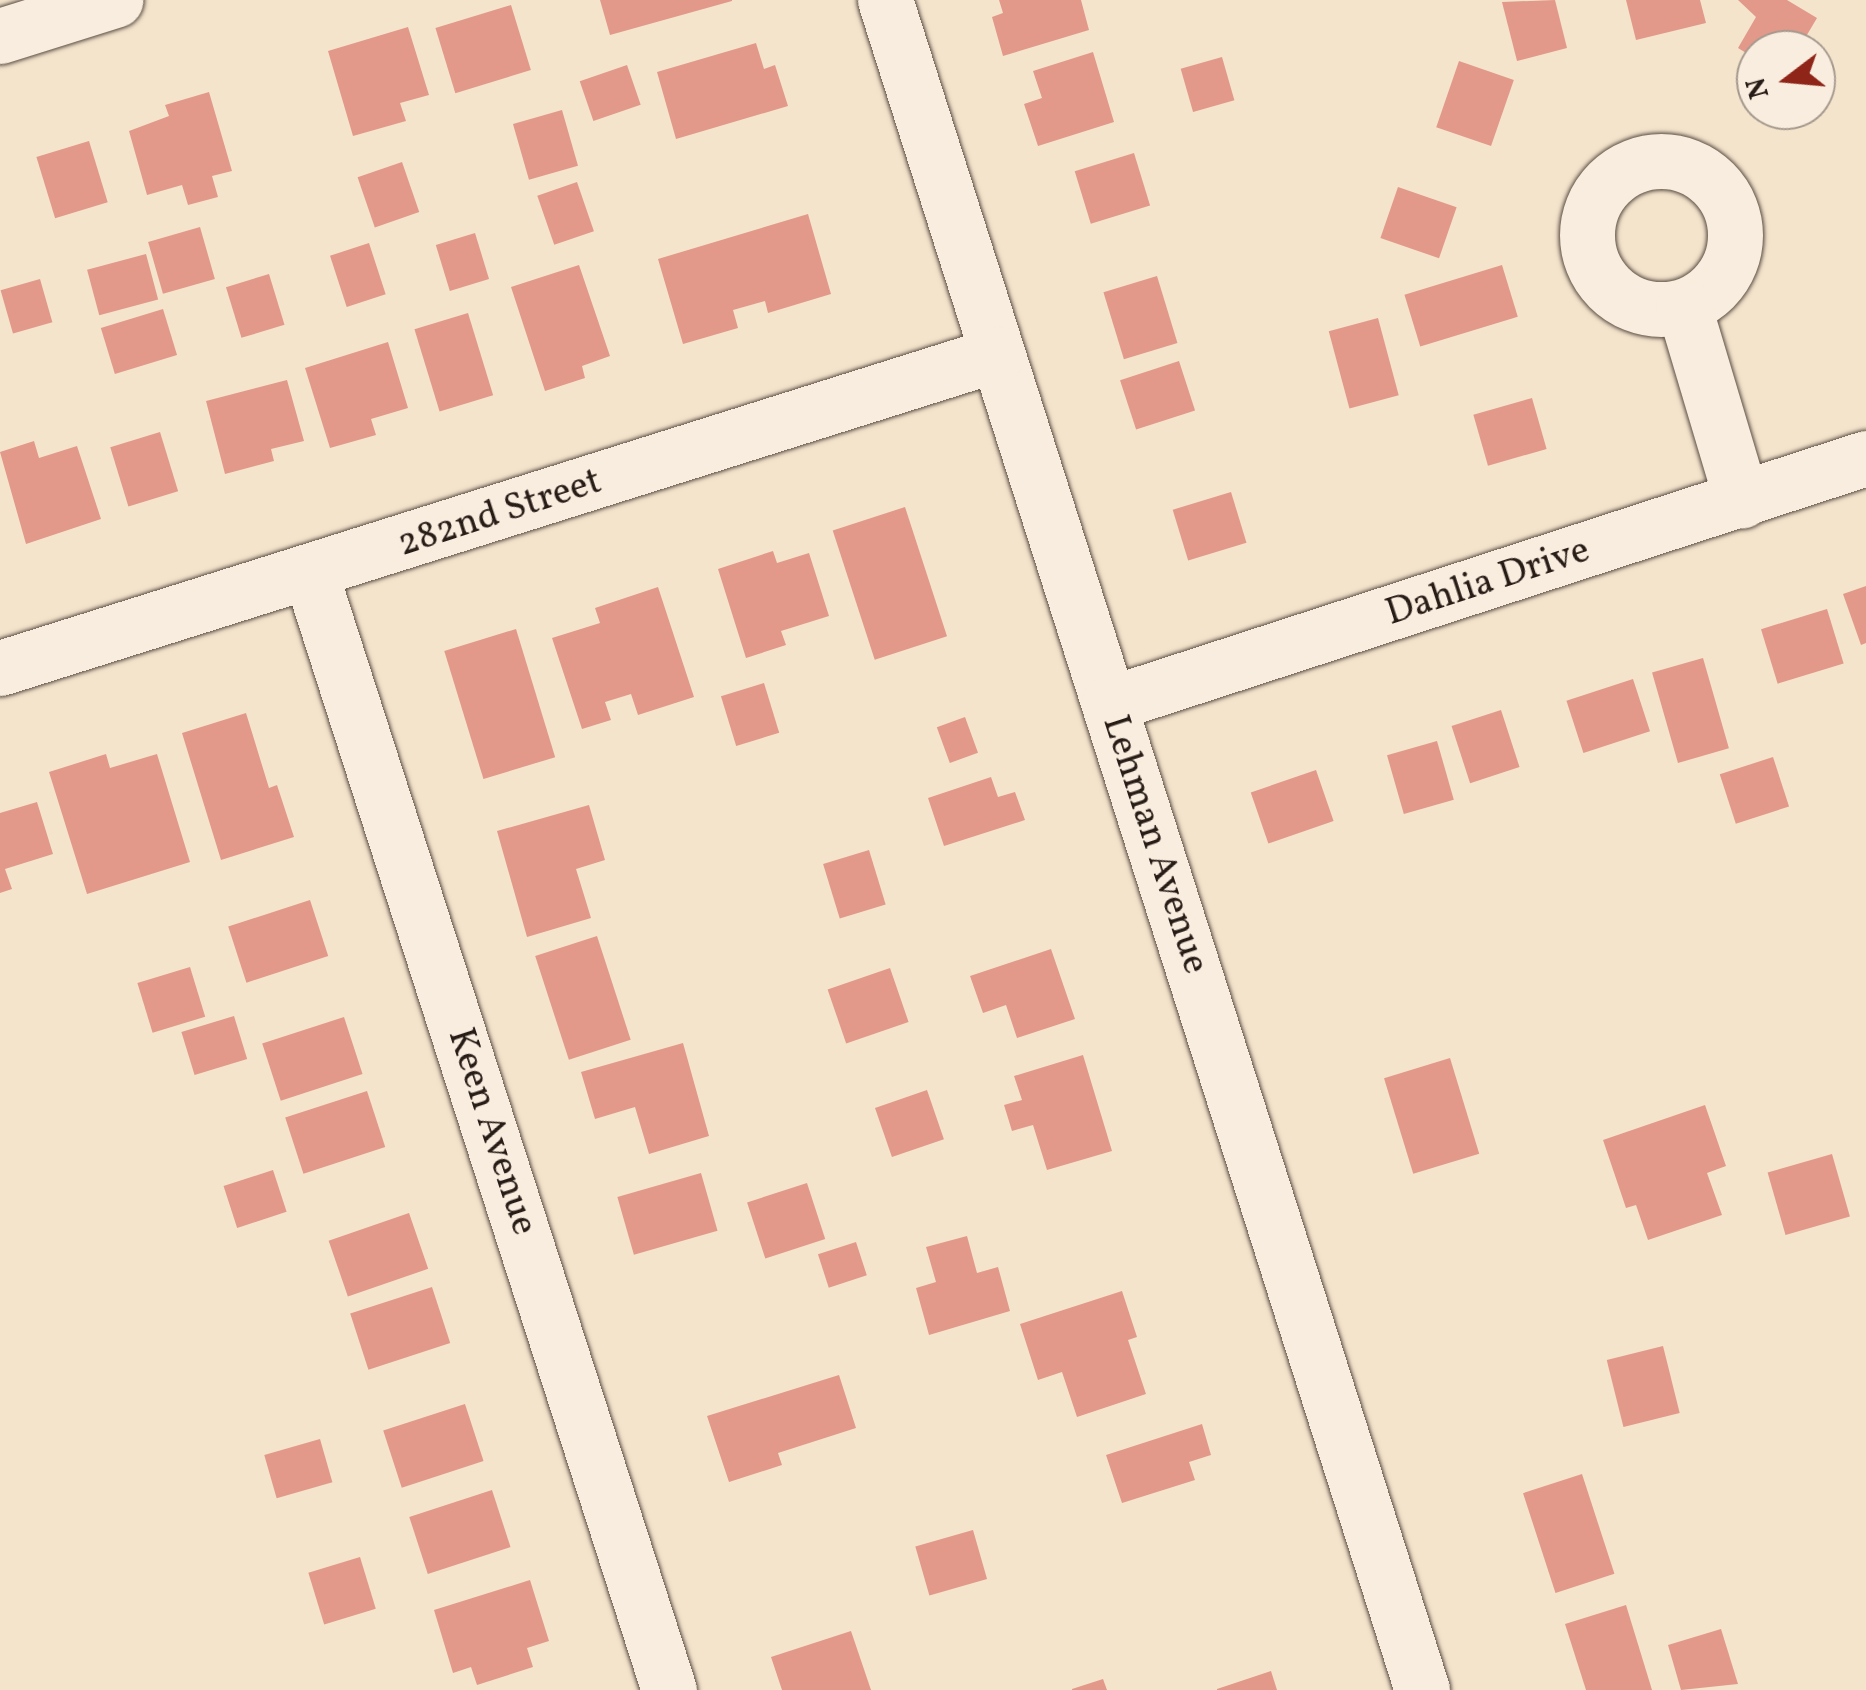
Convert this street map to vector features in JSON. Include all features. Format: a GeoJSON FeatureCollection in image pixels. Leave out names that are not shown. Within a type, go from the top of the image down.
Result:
{"type":"FeatureCollection","features":[{"type":"Feature","properties":{"kind":"street"},"geometry":{"type":"LineString","coordinates":[[0,36],[115,0]]}},
{"type":"Feature","properties":{"kind":"street","name":"Lehman Avenue"},"geometry":{"type":"LineString","coordinates":[[885,0],[1422,1690]]}},
{"type":"Feature","properties":{"kind":"street"},"geometry":{"type":"LineString","coordinates":[[1684,307],[1742,502]]}},
{"type":"Feature","properties":{"kind":"street","name":"282nd Street"},"geometry":{"type":"LineString","coordinates":[[0,668],[311,575],[998,354]]}},
{"type":"Feature","properties":{"kind":"street","name":"Dahlia Drive"},"geometry":{"type":"LineString","coordinates":[[1109,704],[1742,502],[1866,458]]}},
{"type":"Feature","properties":{"kind":"street","name":"Keen Avenue"},"geometry":{"type":"LineString","coordinates":[[311,575],[668,1690]]}},
{"type":"Feature","properties":{"kind":"building"},"geometry":{"type":"Polygon","coordinates":[[[600,0],[732,0],[732,1],[610,35],[600,0]]]}},
{"type":"Feature","properties":{"kind":"building"},"geometry":{"type":"Polygon","coordinates":[[[999,0],[1081,0],[1089,30],[1003,56],[992,17],[1003,13],[999,0]]]}},
{"type":"Feature","properties":{"kind":"building"},"geometry":{"type":"Polygon","coordinates":[[[1555,0],[1567,48],[1517,61],[1502,2],[1555,0]]]}},
{"type":"Feature","properties":{"kind":"building"},"geometry":{"type":"Polygon","coordinates":[[[1626,0],[1700,0],[1706,23],[1636,40],[1626,0]]]}},
{"type":"Feature","properties":{"kind":"building"},"geometry":{"type":"Polygon","coordinates":[[[1738,0],[1787,0],[1817,18],[1810,30],[1748,30],[1756,17],[1738,0]]]}},
{"type":"Feature","properties":{"kind":"building"},"geometry":{"type":"Polygon","coordinates":[[[511,5],[531,70],[455,93],[435,28],[511,5]]]}},
{"type":"Feature","properties":{"kind":"building"},"geometry":{"type":"Polygon","coordinates":[[[408,27],[429,95],[400,103],[406,121],[353,136],[328,51],[408,27]]]}},
{"type":"Feature","properties":{"kind":"building"},"geometry":{"type":"Polygon","coordinates":[[[756,43],[764,69],[775,65],[788,106],[676,139],[657,72],[756,43]]]}},
{"type":"Feature","properties":{"kind":"building"},"geometry":{"type":"Polygon","coordinates":[[[1093,52],[1114,122],[1038,146],[1024,104],[1042,98],[1033,71],[1093,52]]]}},
{"type":"Feature","properties":{"kind":"building"},"geometry":{"type":"Polygon","coordinates":[[[1222,57],[1234,100],[1193,112],[1181,69],[1222,57]]]}},
{"type":"Feature","properties":{"kind":"building"},"geometry":{"type":"Polygon","coordinates":[[[1459,61],[1514,80],[1491,146],[1436,127],[1459,61]]]}},
{"type":"Feature","properties":{"kind":"building"},"geometry":{"type":"Polygon","coordinates":[[[627,65],[641,105],[593,121],[580,81],[627,65]]]}},
{"type":"Feature","properties":{"kind":"building"},"geometry":{"type":"Polygon","coordinates":[[[209,92],[232,171],[212,176],[218,197],[188,205],[182,185],[147,195],[129,131],[169,116],[165,105],[209,92]]]}},
{"type":"Feature","properties":{"kind":"building"},"geometry":{"type":"Polygon","coordinates":[[[562,110],[578,166],[529,180],[513,124],[562,110]]]}},
{"type":"Feature","properties":{"kind":"building"},"geometry":{"type":"Polygon","coordinates":[[[89,141],[108,202],[55,218],[36,157],[89,141]]]}},
{"type":"Feature","properties":{"kind":"building"},"geometry":{"type":"Polygon","coordinates":[[[1134,153],[1150,206],[1091,224],[1075,171],[1134,153]]]}},
{"type":"Feature","properties":{"kind":"building"},"geometry":{"type":"Polygon","coordinates":[[[402,162],[419,212],[375,227],[358,177],[402,162]]]}},
{"type":"Feature","properties":{"kind":"building"},"geometry":{"type":"Polygon","coordinates":[[[577,182],[594,231],[554,245],[537,196],[577,182]]]}},
{"type":"Feature","properties":{"kind":"building"},"geometry":{"type":"Polygon","coordinates":[[[1398,187],[1457,207],[1439,258],[1380,238],[1398,187]]]}},
{"type":"Feature","properties":{"kind":"building"},"geometry":{"type":"Polygon","coordinates":[[[808,214],[831,294],[768,313],[765,301],[733,310],[738,328],[683,344],[658,259],[808,214]]]}},
{"type":"Feature","properties":{"kind":"building"},"geometry":{"type":"Polygon","coordinates":[[[200,227],[215,279],[163,294],[148,242],[200,227]]]}},
{"type":"Feature","properties":{"kind":"building"},"geometry":{"type":"Polygon","coordinates":[[[475,233],[489,279],[450,291],[436,245],[475,233]]]}},
{"type":"Feature","properties":{"kind":"building"},"geometry":{"type":"Polygon","coordinates":[[[369,243],[386,294],[347,307],[330,256],[369,243]]]}},
{"type":"Feature","properties":{"kind":"building"},"geometry":{"type":"Polygon","coordinates":[[[146,254],[158,299],[99,315],[87,270],[146,254]]]}},
{"type":"Feature","properties":{"kind":"building"},"geometry":{"type":"Polygon","coordinates":[[[579,265],[610,356],[582,366],[585,378],[545,391],[511,287],[579,265]]]}},
{"type":"Feature","properties":{"kind":"building"},"geometry":{"type":"Polygon","coordinates":[[[1502,265],[1518,317],[1420,346],[1404,295],[1502,265]]]}},
{"type":"Feature","properties":{"kind":"building"},"geometry":{"type":"Polygon","coordinates":[[[269,274],[284,325],[241,338],[226,287],[269,274]]]}},
{"type":"Feature","properties":{"kind":"building"},"geometry":{"type":"Polygon","coordinates":[[[1157,276],[1177,343],[1124,359],[1103,292],[1157,276]]]}},
{"type":"Feature","properties":{"kind":"building"},"geometry":{"type":"Polygon","coordinates":[[[40,279],[52,322],[13,334],[1,290],[40,279]]]}},
{"type":"Feature","properties":{"kind":"building"},"geometry":{"type":"Polygon","coordinates":[[[163,309],[177,355],[115,374],[101,328],[163,309]]]}},
{"type":"Feature","properties":{"kind":"building"},"geometry":{"type":"Polygon","coordinates":[[[468,313],[493,395],[440,412],[414,329],[468,313]]]}},
{"type":"Feature","properties":{"kind":"building"},"geometry":{"type":"Polygon","coordinates":[[[1378,318],[1399,395],[1349,408],[1329,331],[1378,318]]]}},
{"type":"Feature","properties":{"kind":"building"},"geometry":{"type":"Polygon","coordinates":[[[388,342],[408,408],[371,419],[376,435],[330,448],[305,368],[388,342]]]}},
{"type":"Feature","properties":{"kind":"building"},"geometry":{"type":"Polygon","coordinates":[[[1179,361],[1195,410],[1136,430],[1120,380],[1179,361]]]}},
{"type":"Feature","properties":{"kind":"building"},"geometry":{"type":"Polygon","coordinates":[[[287,380],[304,441],[271,449],[274,461],[225,474],[206,401],[287,380]]]}},
{"type":"Feature","properties":{"kind":"building"},"geometry":{"type":"Polygon","coordinates":[[[1532,398],[1547,449],[1488,466],[1473,415],[1532,398]]]}},
{"type":"Feature","properties":{"kind":"building"},"geometry":{"type":"Polygon","coordinates":[[[160,432],[178,491],[128,506],[110,447],[160,432]]]}},
{"type":"Feature","properties":{"kind":"building"},"geometry":{"type":"Polygon","coordinates":[[[34,441],[39,458],[77,446],[101,519],[26,544],[0,452],[34,441]]]}},
{"type":"Feature","properties":{"kind":"building"},"geometry":{"type":"Polygon","coordinates":[[[1231,492],[1246,543],[1188,561],[1173,510],[1231,492]]]}},
{"type":"Feature","properties":{"kind":"building"},"geometry":{"type":"Polygon","coordinates":[[[905,507],[947,636],[875,660],[833,530],[905,507]]]}},
{"type":"Feature","properties":{"kind":"building"},"geometry":{"type":"Polygon","coordinates":[[[773,551],[777,563],[809,553],[829,616],[781,631],[786,645],[746,658],[718,569],[773,551]]]}},
{"type":"Feature","properties":{"kind":"building"},"geometry":{"type":"Polygon","coordinates":[[[1866,586],[1866,643],[1861,645],[1843,594],[1866,586]]]}},
{"type":"Feature","properties":{"kind":"building"},"geometry":{"type":"Polygon","coordinates":[[[658,587],[694,697],[638,715],[631,694],[605,702],[611,720],[582,729],[552,638],[600,623],[595,608],[658,587]]]}},
{"type":"Feature","properties":{"kind":"building"},"geometry":{"type":"Polygon","coordinates":[[[1827,609],[1844,664],[1778,684],[1761,629],[1827,609]]]}},
{"type":"Feature","properties":{"kind":"building"},"geometry":{"type":"Polygon","coordinates":[[[516,629],[555,757],[483,779],[444,651],[516,629]]]}},
{"type":"Feature","properties":{"kind":"building"},"geometry":{"type":"Polygon","coordinates":[[[1703,658],[1729,748],[1678,763],[1652,673],[1703,658]]]}},
{"type":"Feature","properties":{"kind":"building"},"geometry":{"type":"Polygon","coordinates":[[[1633,679],[1650,731],[1583,753],[1566,701],[1633,679]]]}},
{"type":"Feature","properties":{"kind":"building"},"geometry":{"type":"Polygon","coordinates":[[[764,683],[779,733],[736,746],[721,696],[764,683]]]}},
{"type":"Feature","properties":{"kind":"building"},"geometry":{"type":"Polygon","coordinates":[[[1501,710],[1520,767],[1470,783],[1452,726],[1501,710]]]}},
{"type":"Feature","properties":{"kind":"building"},"geometry":{"type":"Polygon","coordinates":[[[246,713],[269,788],[277,785],[294,837],[221,860],[182,733],[246,713]]]}},
{"type":"Feature","properties":{"kind":"building"},"geometry":{"type":"Polygon","coordinates":[[[965,717],[978,753],[950,763],[937,727],[965,717]]]}},
{"type":"Feature","properties":{"kind":"building"},"geometry":{"type":"Polygon","coordinates":[[[1437,741],[1454,800],[1404,814],[1387,755],[1437,741]]]}},
{"type":"Feature","properties":{"kind":"building"},"geometry":{"type":"Polygon","coordinates":[[[106,754],[110,768],[157,754],[190,862],[87,894],[49,772],[106,754]]]}},
{"type":"Feature","properties":{"kind":"building"},"geometry":{"type":"Polygon","coordinates":[[[1773,757],[1789,806],[1736,824],[1720,774],[1773,757]]]}},
{"type":"Feature","properties":{"kind":"building"},"geometry":{"type":"Polygon","coordinates":[[[1316,770],[1334,821],[1268,844],[1251,792],[1316,770]]]}},
{"type":"Feature","properties":{"kind":"building"},"geometry":{"type":"Polygon","coordinates":[[[991,777],[998,797],[1015,792],[1025,820],[944,846],[928,798],[991,777]]]}},
{"type":"Feature","properties":{"kind":"building"},"geometry":{"type":"Polygon","coordinates":[[[37,802],[53,854],[5,869],[12,889],[0,893],[0,813],[37,802]]]}},
{"type":"Feature","properties":{"kind":"building"},"geometry":{"type":"Polygon","coordinates":[[[589,805],[605,860],[576,869],[591,918],[527,937],[497,831],[589,805]]]}},
{"type":"Feature","properties":{"kind":"building"},"geometry":{"type":"Polygon","coordinates":[[[869,850],[886,905],[840,919],[823,864],[869,850]]]}},
{"type":"Feature","properties":{"kind":"building"},"geometry":{"type":"Polygon","coordinates":[[[310,900],[328,956],[246,983],[228,927],[310,900]]]}},
{"type":"Feature","properties":{"kind":"building"},"geometry":{"type":"Polygon","coordinates":[[[597,936],[631,1040],[569,1060],[535,956],[597,936]]]}},
{"type":"Feature","properties":{"kind":"building"},"geometry":{"type":"Polygon","coordinates":[[[1051,949],[1075,1019],[1017,1038],[1006,1005],[983,1013],[970,976],[1051,949]]]}},
{"type":"Feature","properties":{"kind":"building"},"geometry":{"type":"Polygon","coordinates":[[[190,967],[205,1017],[153,1033],[137,983],[190,967]]]}},
{"type":"Feature","properties":{"kind":"building"},"geometry":{"type":"Polygon","coordinates":[[[890,968],[909,1022],[846,1043],[828,989],[890,968]]]}},
{"type":"Feature","properties":{"kind":"building"},"geometry":{"type":"Polygon","coordinates":[[[234,1016],[247,1059],[195,1075],[181,1032],[234,1016]]]}},
{"type":"Feature","properties":{"kind":"building"},"geometry":{"type":"Polygon","coordinates":[[[344,1017],[363,1074],[281,1101],[262,1044],[344,1017]]]}},
{"type":"Feature","properties":{"kind":"building"},"geometry":{"type":"Polygon","coordinates":[[[683,1043],[709,1136],[649,1154],[635,1107],[595,1119],[581,1072],[683,1043]]]}},
{"type":"Feature","properties":{"kind":"building"},"geometry":{"type":"Polygon","coordinates":[[[1083,1055],[1112,1151],[1047,1170],[1033,1125],[1012,1131],[1004,1105],[1022,1100],[1014,1076],[1083,1055]]]}},
{"type":"Feature","properties":{"kind":"building"},"geometry":{"type":"Polygon","coordinates":[[[1450,1058],[1479,1154],[1413,1174],[1384,1078],[1450,1058]]]}},
{"type":"Feature","properties":{"kind":"building"},"geometry":{"type":"Polygon","coordinates":[[[927,1090],[944,1139],[892,1157],[875,1108],[927,1090]]]}},
{"type":"Feature","properties":{"kind":"building"},"geometry":{"type":"Polygon","coordinates":[[[367,1091],[385,1147],[303,1174],[285,1118],[367,1091]]]}},
{"type":"Feature","properties":{"kind":"building"},"geometry":{"type":"Polygon","coordinates":[[[1705,1105],[1726,1166],[1707,1173],[1722,1215],[1648,1240],[1636,1205],[1626,1208],[1603,1140],[1705,1105]]]}},
{"type":"Feature","properties":{"kind":"building"},"geometry":{"type":"Polygon","coordinates":[[[1832,1154],[1850,1216],[1786,1235],[1768,1172],[1832,1154]]]}},
{"type":"Feature","properties":{"kind":"building"},"geometry":{"type":"Polygon","coordinates":[[[273,1170],[287,1212],[237,1228],[224,1186],[273,1170]]]}},
{"type":"Feature","properties":{"kind":"building"},"geometry":{"type":"Polygon","coordinates":[[[701,1173],[718,1231],[634,1255],[617,1197],[701,1173]]]}},
{"type":"Feature","properties":{"kind":"building"},"geometry":{"type":"Polygon","coordinates":[[[807,1183],[825,1239],[765,1259],[747,1202],[807,1183]]]}},
{"type":"Feature","properties":{"kind":"building"},"geometry":{"type":"Polygon","coordinates":[[[409,1213],[428,1269],[348,1296],[329,1241],[409,1213]]]}},
{"type":"Feature","properties":{"kind":"building"},"geometry":{"type":"Polygon","coordinates":[[[967,1236],[977,1273],[998,1267],[1010,1311],[929,1335],[916,1288],[936,1282],[926,1247],[967,1236]]]}},
{"type":"Feature","properties":{"kind":"building"},"geometry":{"type":"Polygon","coordinates":[[[856,1242],[867,1275],[829,1288],[818,1254],[856,1242]]]}},
{"type":"Feature","properties":{"kind":"building"},"geometry":{"type":"Polygon","coordinates":[[[432,1287],[450,1343],[368,1370],[350,1314],[432,1287]]]}},
{"type":"Feature","properties":{"kind":"building"},"geometry":{"type":"Polygon","coordinates":[[[1122,1291],[1137,1337],[1128,1340],[1146,1394],[1077,1417],[1062,1372],[1038,1380],[1020,1324],[1122,1291]]]}},
{"type":"Feature","properties":{"kind":"building"},"geometry":{"type":"Polygon","coordinates":[[[1663,1346],[1680,1413],[1623,1427],[1607,1360],[1663,1346]]]}},
{"type":"Feature","properties":{"kind":"building"},"geometry":{"type":"Polygon","coordinates":[[[839,1375],[856,1428],[778,1453],[782,1465],[729,1482],[707,1416],[839,1375]]]}},
{"type":"Feature","properties":{"kind":"building"},"geometry":{"type":"Polygon","coordinates":[[[465,1404],[484,1461],[402,1488],[383,1431],[465,1404]]]}},
{"type":"Feature","properties":{"kind":"building"},"geometry":{"type":"Polygon","coordinates":[[[1202,1424],[1211,1455],[1189,1462],[1195,1480],[1122,1503],[1106,1455],[1202,1424]]]}},
{"type":"Feature","properties":{"kind":"building"},"geometry":{"type":"Polygon","coordinates":[[[320,1439],[332,1482],[277,1498],[264,1455],[320,1439]]]}},
{"type":"Feature","properties":{"kind":"building"},"geometry":{"type":"Polygon","coordinates":[[[1582,1474],[1614,1574],[1555,1593],[1523,1493],[1582,1474]]]}},
{"type":"Feature","properties":{"kind":"building"},"geometry":{"type":"Polygon","coordinates":[[[492,1490],[511,1547],[428,1574],[409,1517],[492,1490]]]}},
{"type":"Feature","properties":{"kind":"building"},"geometry":{"type":"Polygon","coordinates":[[[973,1530],[987,1579],[929,1596],[915,1547],[973,1530]]]}},
{"type":"Feature","properties":{"kind":"building"},"geometry":{"type":"Polygon","coordinates":[[[360,1557],[376,1609],[324,1624],[308,1573],[360,1557]]]}},
{"type":"Feature","properties":{"kind":"building"},"geometry":{"type":"Polygon","coordinates":[[[530,1580],[549,1641],[527,1648],[533,1667],[477,1685],[471,1667],[453,1673],[434,1610],[530,1580]]]}},
{"type":"Feature","properties":{"kind":"building"},"geometry":{"type":"Polygon","coordinates":[[[1626,1605],[1652,1690],[1586,1690],[1565,1624],[1626,1605]]]}},
{"type":"Feature","properties":{"kind":"building"},"geometry":{"type":"Polygon","coordinates":[[[1721,1629],[1738,1684],[1681,1690],[1668,1645],[1721,1629]]]}},
{"type":"Feature","properties":{"kind":"building"},"geometry":{"type":"Polygon","coordinates":[[[851,1631],[871,1690],[782,1690],[771,1657],[851,1631]]]}},
{"type":"Feature","properties":{"kind":"building"},"geometry":{"type":"Polygon","coordinates":[[[1271,1671],[1277,1690],[1217,1690],[1217,1689],[1271,1671]]]}},
{"type":"Feature","properties":{"kind":"building"},"geometry":{"type":"Polygon","coordinates":[[[1103,1679],[1107,1690],[1072,1690],[1072,1689],[1103,1679]]]}}]}
